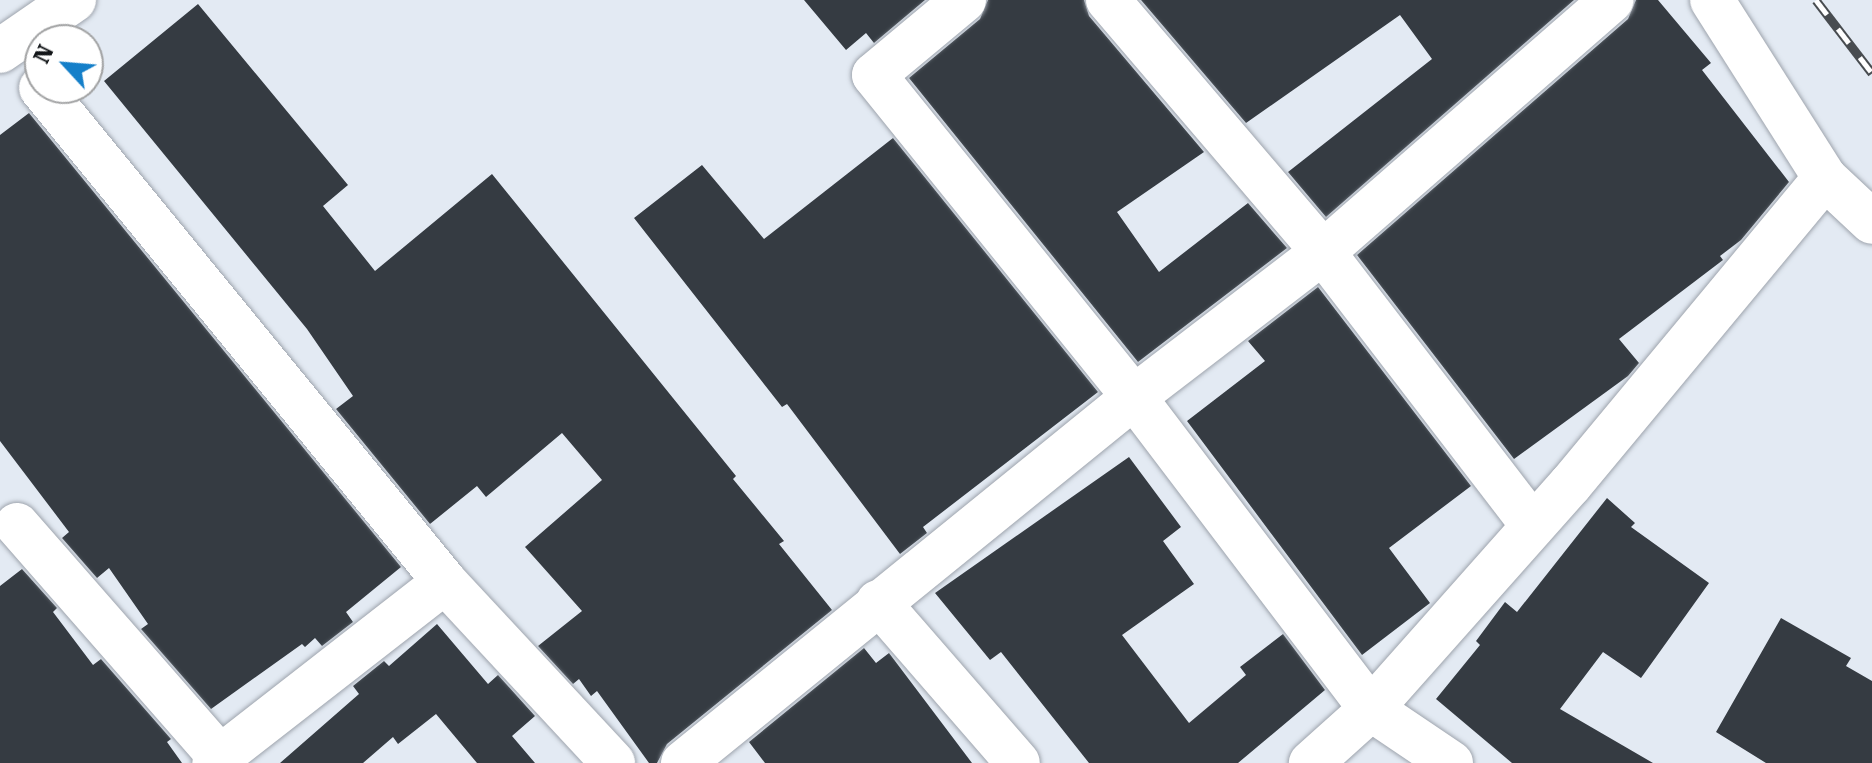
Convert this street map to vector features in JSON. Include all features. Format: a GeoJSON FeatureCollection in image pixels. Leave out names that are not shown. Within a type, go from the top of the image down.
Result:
{"type":"FeatureCollection","features":[{"type":"Feature","properties":{"kind":"street"},"geometry":{"type":"LineString","coordinates":[[24,68],[2,44],[74,0]]}},
{"type":"Feature","properties":{"kind":"street"},"geometry":{"type":"LineString","coordinates":[[964,0],[874,75],[1134,397],[1371,709],[1451,763]]}},
{"type":"Feature","properties":{"kind":"street"},"geometry":{"type":"LineString","coordinates":[[1108,0],[1323,252],[1531,523]]}},
{"type":"Feature","properties":{"kind":"street"},"geometry":{"type":"LineString","coordinates":[[683,763],[1134,397],[1323,252],[1612,0]]}},
{"type":"Feature","properties":{"kind":"street"},"geometry":{"type":"LineString","coordinates":[[1712,0],[1825,178],[1872,222]]}},
{"type":"Feature","properties":{"kind":"street"},"geometry":{"type":"LineString","coordinates":[[55,104],[445,582],[613,763]]}},
{"type":"Feature","properties":{"kind":"street"},"geometry":{"type":"LineString","coordinates":[[1311,763],[1371,709],[1531,523],[1570,485],[1825,178]]}},
{"type":"Feature","properties":{"kind":"street"},"geometry":{"type":"LineString","coordinates":[[6,522],[217,760],[445,582]]}},
{"type":"Feature","properties":{"kind":"street"},"geometry":{"type":"LineString","coordinates":[[878,602],[1018,763]]}},
{"type":"Feature","properties":{"kind":"building"},"geometry":{"type":"Polygon","coordinates":[[[804,0],[925,0],[874,43],[866,33],[846,50],[804,0]]]}},
{"type":"Feature","properties":{"kind":"building"},"geometry":{"type":"Polygon","coordinates":[[[988,0],[1084,0],[1089,16],[1204,152],[1117,212],[1159,272],[1248,203],[1287,248],[1138,362],[909,78],[980,19],[988,0]]]}},
{"type":"Feature","properties":{"kind":"building"},"geometry":{"type":"Polygon","coordinates":[[[1141,0],[1574,0],[1326,217],[1288,172],[1432,59],[1400,15],[1246,123],[1141,0]]]}},
{"type":"Feature","properties":{"kind":"building"},"geometry":{"type":"Polygon","coordinates":[[[1636,0],[1658,0],[1711,63],[1702,70],[1789,182],[1741,240],[1720,256],[1723,260],[1619,339],[1639,363],[1628,376],[1514,459],[1357,255],[1628,19],[1636,0]]]}},
{"type":"Feature","properties":{"kind":"building"},"geometry":{"type":"Polygon","coordinates":[[[198,4],[348,185],[323,206],[375,271],[492,174],[736,476],[733,479],[784,541],[779,544],[832,610],[667,744],[657,763],[649,763],[597,691],[591,696],[579,679],[573,684],[538,646],[582,611],[525,547],[602,480],[562,433],[486,497],[477,486],[430,524],[336,409],[353,396],[307,329],[104,81],[198,4]]]}},
{"type":"Feature","properties":{"kind":"building"},"geometry":{"type":"Polygon","coordinates":[[[29,113],[401,567],[346,612],[353,622],[322,646],[315,638],[305,647],[302,644],[211,709],[141,629],[148,624],[109,568],[97,578],[62,538],[69,532],[0,441],[0,135],[29,113]]]}},
{"type":"Feature","properties":{"kind":"building"},"geometry":{"type":"Polygon","coordinates":[[[893,138],[1098,392],[923,527],[927,533],[900,554],[787,404],[782,407],[634,218],[702,165],[764,239],[893,138]]]}},
{"type":"Feature","properties":{"kind":"building"},"geometry":{"type":"Polygon","coordinates":[[[1318,287],[1471,486],[1389,548],[1430,603],[1362,655],[1187,421],[1265,361],[1248,341],[1318,287]]]}},
{"type":"Feature","properties":{"kind":"building"},"geometry":{"type":"Polygon","coordinates":[[[1129,457],[1181,527],[1163,541],[1194,584],[1122,635],[1189,723],[1246,675],[1240,667],[1283,634],[1325,690],[1238,763],[1089,763],[1001,652],[990,660],[935,593],[1129,457]]]}},
{"type":"Feature","properties":{"kind":"building"},"geometry":{"type":"Polygon","coordinates":[[[1607,498],[1635,523],[1631,527],[1709,583],[1641,678],[1603,652],[1560,709],[1653,763],[1512,763],[1436,699],[1480,645],[1476,641],[1505,602],[1517,612],[1607,498]]]}},
{"type":"Feature","properties":{"kind":"building"},"geometry":{"type":"Polygon","coordinates":[[[22,569],[57,608],[53,612],[93,665],[101,659],[171,739],[167,742],[182,763],[0,763],[0,586],[22,569]]]}},
{"type":"Feature","properties":{"kind":"building"},"geometry":{"type":"Polygon","coordinates":[[[1781,618],[1851,658],[1846,666],[1872,681],[1872,763],[1766,763],[1716,732],[1781,618]]]}},
{"type":"Feature","properties":{"kind":"building"},"geometry":{"type":"Polygon","coordinates":[[[437,624],[488,684],[498,675],[535,716],[512,736],[535,763],[477,763],[436,714],[398,744],[393,737],[363,763],[280,763],[359,694],[353,686],[384,661],[389,666],[437,624]]]}},
{"type":"Feature","properties":{"kind":"building"},"geometry":{"type":"Polygon","coordinates":[[[864,648],[876,663],[889,653],[972,763],[765,763],[749,742],[864,648]]]}},
{"type":"Feature","properties":{"kind":"railway"},"geometry":{"type":"LineString","coordinates":[[1816,0],[1872,73]]}}]}
